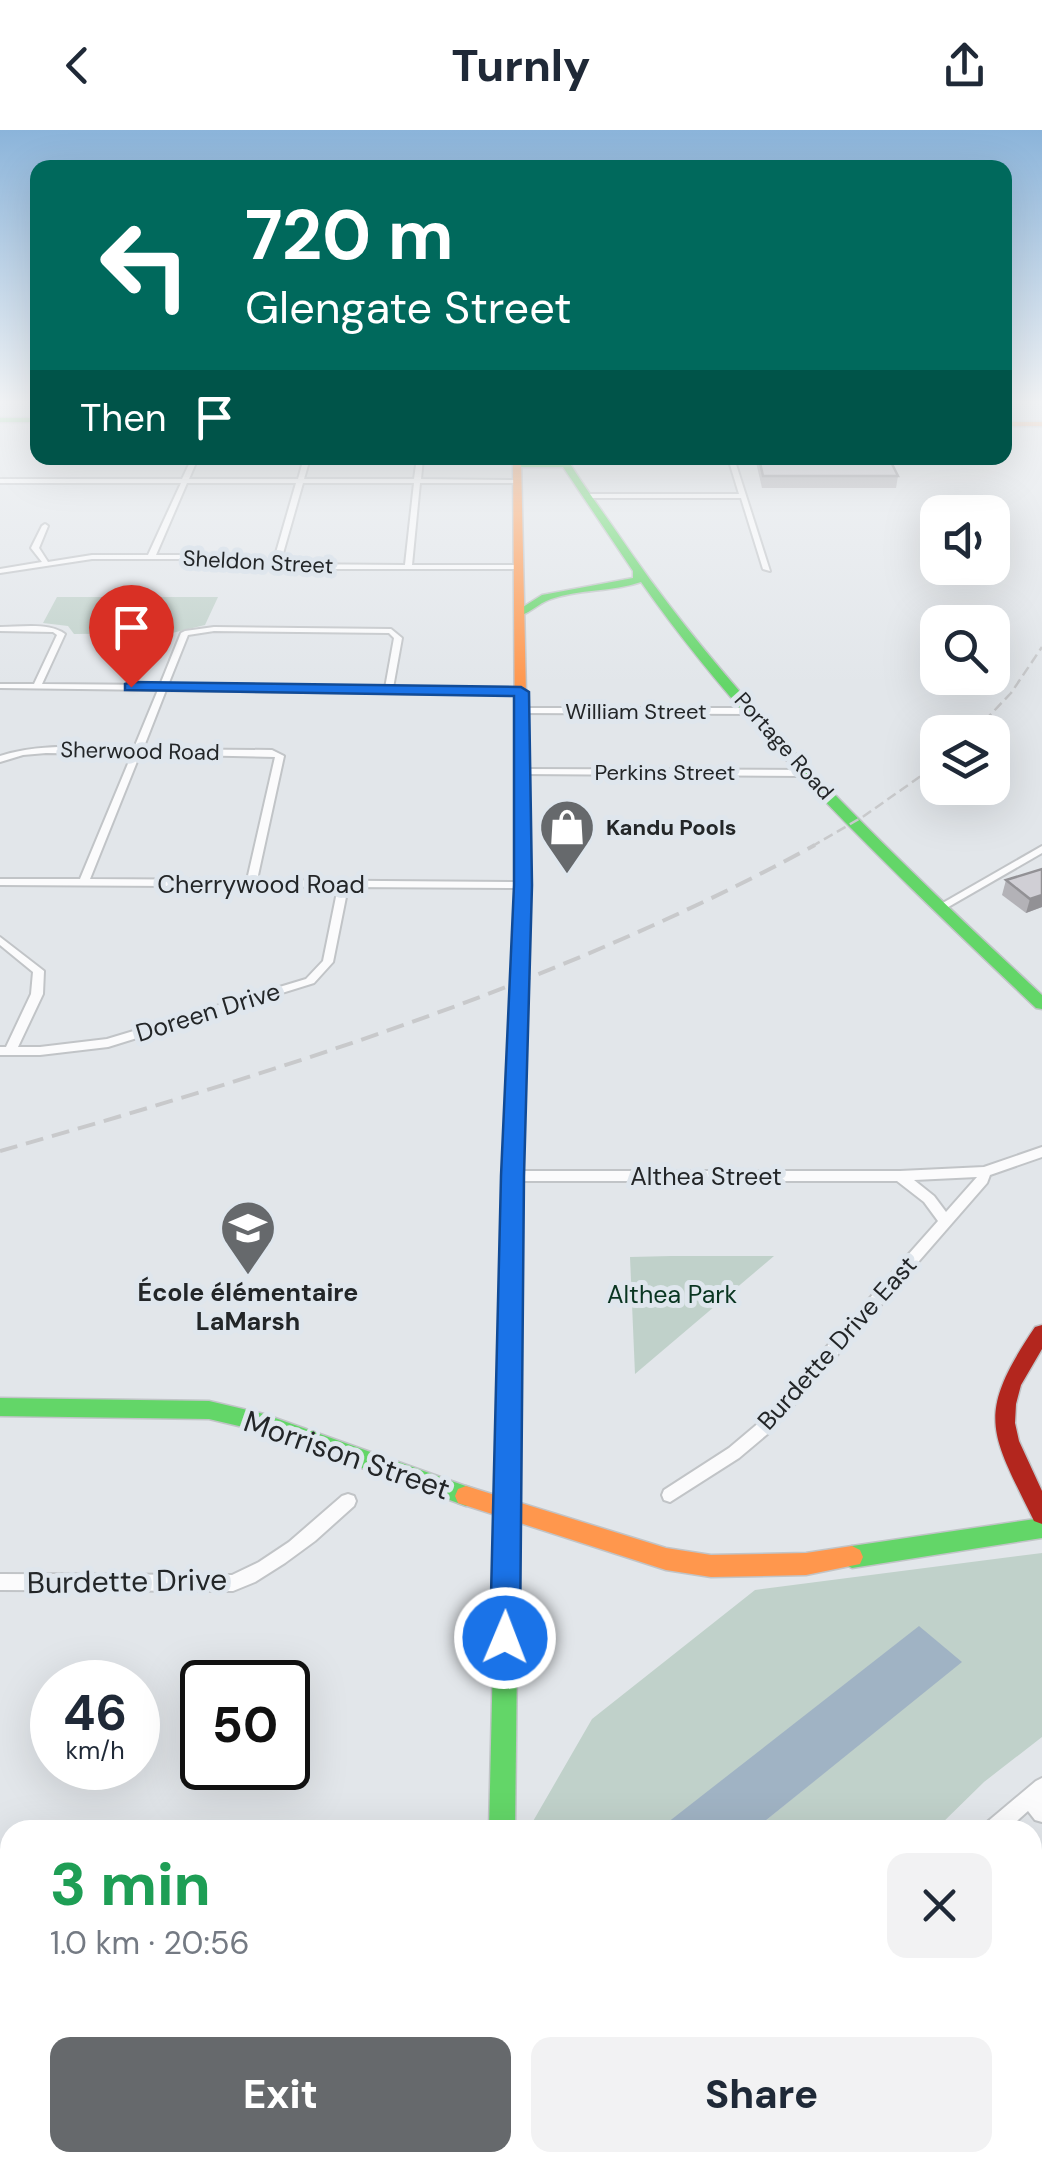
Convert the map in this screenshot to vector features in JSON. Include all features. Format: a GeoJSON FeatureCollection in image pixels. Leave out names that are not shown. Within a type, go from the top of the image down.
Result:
{"type":"FeatureCollection","features":[{"type":"Feature","properties":{"kind":"main road"},"geometry":{"type":"LineString","coordinates":[[502,1820],[512,1176],[523,885],[517,495]]}},
{"type":"Feature","properties":{"kind":"main road","name":"Portage Road"},"geometry":{"type":"LineString","coordinates":[[589,496],[675,621],[750,711],[939,908],[1042,1004]]}},
{"type":"Feature","properties":{"kind":"main road"},"geometry":{"type":"LineString","coordinates":[[518,567],[535,583],[651,601],[675,621]]}},
{"type":"Feature","properties":{"kind":"main road"},"geometry":{"type":"LineString","coordinates":[[596,592],[632,584],[638,580],[638,570]]}},
{"type":"Feature","properties":{"kind":"main road"},"geometry":{"type":"LineString","coordinates":[[519,614],[538,597],[574,591]]}},
{"type":"Feature","properties":{"kind":"main road"},"geometry":{"type":"LineString","coordinates":[[1042,1333],[1011,1375],[1001,1399],[1002,1429],[1042,1514]]}},
{"type":"Feature","properties":{"kind":"main road","name":"Morrison Street"},"geometry":{"type":"LineString","coordinates":[[0,1407],[209,1410],[264,1423],[507,1511],[666,1559],[711,1566],[806,1564],[1042,1528]]}},
{"type":"Feature","properties":{"kind":"street"},"geometry":{"type":"LineString","coordinates":[[151,556],[178,495]]}},
{"type":"Feature","properties":{"kind":"street"},"geometry":{"type":"LineString","coordinates":[[276,564],[296,495]]}},
{"type":"Feature","properties":{"kind":"street"},"geometry":{"type":"LineString","coordinates":[[408,566],[416,495]]}},
{"type":"Feature","properties":{"kind":"street"},"geometry":{"type":"LineString","coordinates":[[589,496],[743,496],[766,569]]}},
{"type":"Feature","properties":{"kind":"street"},"geometry":{"type":"LineString","coordinates":[[45,526],[35,548],[45,562]]}},
{"type":"Feature","properties":{"kind":"street","name":"Sheldon Street"},"geometry":{"type":"LineString","coordinates":[[0,570],[45,562],[151,556],[276,564],[518,567]]}},
{"type":"Feature","properties":{"kind":"street"},"geometry":{"type":"LineString","coordinates":[[84,882],[185,633],[232,628],[390,631],[398,638],[389,688]]}},
{"type":"Feature","properties":{"kind":"street"},"geometry":{"type":"LineString","coordinates":[[0,630],[55,630],[62,634],[36,686]]}},
{"type":"Feature","properties":{"kind":"street","name":"William Street"},"geometry":{"type":"LineString","coordinates":[[0,686],[389,688],[521,701],[750,711]]}},
{"type":"Feature","properties":{"kind":"street","name":"Sherwood Road"},"geometry":{"type":"LineString","coordinates":[[0,759],[32,751],[280,756],[250,884]]}},
{"type":"Feature","properties":{"kind":"street","name":"Perkins Street"},"geometry":{"type":"LineString","coordinates":[[524,772],[807,772]]}},
{"type":"Feature","properties":{"kind":"street"},"geometry":{"type":"LineString","coordinates":[[939,908],[1042,848]]}},
{"type":"Feature","properties":{"kind":"street","name":"Cherrywood Road"},"geometry":{"type":"LineString","coordinates":[[0,882],[523,885]]}},
{"type":"Feature","properties":{"kind":"street","name":"Doreen Drive"},"geometry":{"type":"LineString","coordinates":[[5,1051],[108,1043],[310,981],[328,962],[344,884]]}},
{"type":"Feature","properties":{"kind":"street"},"geometry":{"type":"LineString","coordinates":[[0,940],[39,971],[40,984],[5,1051]]}},
{"type":"Feature","properties":{"kind":"street","name":"Althea Street"},"geometry":{"type":"LineString","coordinates":[[512,1176],[900,1176],[985,1172],[1042,1152]]}},
{"type":"Feature","properties":{"kind":"street","name":"Burdette Drive East"},"geometry":{"type":"LineString","coordinates":[[670,1495],[734,1453],[766,1426],[946,1222],[985,1172]]}},
{"type":"Feature","properties":{"kind":"street"},"geometry":{"type":"LineString","coordinates":[[900,1176],[929,1199],[946,1222]]}},
{"type":"Feature","properties":{"kind":"street","name":"Burdette Drive"},"geometry":{"type":"LineString","coordinates":[[0,1582],[233,1583],[250,1577],[348,1501]]}},
{"type":"Feature","properties":{"kind":"street"},"geometry":{"type":"LineString","coordinates":[[1009,1820],[1038,1800]]}},
{"type":"Feature","properties":{"kind":"green space"},"geometry":{"type":"Polygon","coordinates":[[[57,597],[218,597],[205,625],[172,633],[74,634],[68,626],[43,623],[57,597]]]}},
{"type":"Feature","properties":{"kind":"green space","name":"Althea Park"},"geometry":{"type":"Polygon","coordinates":[[[774,1256],[635,1374],[630,1257],[774,1256]]]}},
{"type":"Feature","properties":{"kind":"green space"},"geometry":{"type":"Polygon","coordinates":[[[1042,1553],[1042,1737],[984,1782],[945,1820],[766,1820],[898,1712],[681,1820],[534,1820],[592,1719],[755,1590],[1042,1553]]]}},
{"type":"Feature","properties":{"kind":"water"},"geometry":{"type":"Polygon","coordinates":[[[919,1626],[962,1662],[766,1820],[671,1820],[919,1626]]]}},
{"type":"Feature","properties":{"kind":"building"},"geometry":{"type":"Polygon","coordinates":[[[1042,869],[1042,895],[1030,899],[1006,880],[1042,869]]]}},
{"type":"Feature","properties":{"kind":"railway"},"geometry":{"type":"LineString","coordinates":[[990,715],[1011,693],[1042,647]]}},
{"type":"Feature","properties":{"kind":"railway"},"geometry":{"type":"LineString","coordinates":[[811,847],[920,777]]}},
{"type":"Feature","properties":{"kind":"railway"},"geometry":{"type":"LineString","coordinates":[[0,1151],[209,1089],[416,1021],[619,940],[815,845]]}},
{"type":"Feature","properties":{"kind":"traffic: fast"},"geometry":{"type":"LineString","coordinates":[[587,495],[688,638],[771,734],[859,827],[1042,1004]]}},
{"type":"Feature","properties":{"kind":"traffic: fast"},"geometry":{"type":"LineString","coordinates":[[519,614],[546,597],[638,580],[638,570]]}},
{"type":"Feature","properties":{"kind":"traffic: fast"},"geometry":{"type":"LineString","coordinates":[[502,1820],[514,1144]]}},
{"type":"Feature","properties":{"kind":"traffic: fast"},"geometry":{"type":"LineString","coordinates":[[0,1407],[209,1410],[264,1423],[466,1496]]}},
{"type":"Feature","properties":{"kind":"traffic: fast"},"geometry":{"type":"LineString","coordinates":[[852,1557],[1042,1528]]}},
{"type":"Feature","properties":{"kind":"traffic: slow"},"geometry":{"type":"LineString","coordinates":[[514,1144],[523,885],[518,495]]}},
{"type":"Feature","properties":{"kind":"traffic: slow"},"geometry":{"type":"LineString","coordinates":[[466,1496],[666,1559],[711,1566],[806,1564],[852,1557]]}},
{"type":"Feature","properties":{"kind":"traffic: jam"},"geometry":{"type":"LineString","coordinates":[[1042,1333],[1011,1384],[1004,1423],[1016,1462],[1042,1514]]}},
{"type":"Feature","properties":{"kind":"place","name":"Kandu Pools"},"geometry":{"type":"Point","coordinates":[567,876]}},
{"type":"Feature","properties":{"kind":"place","name":"École élémentaire LaMarsh"},"geometry":{"type":"Point","coordinates":[248,1277]}},
{"type":"Feature","properties":{"kind":"route"},"geometry":{"type":"LineString","coordinates":[[131,687],[521,692],[523,885],[512,1176],[505,1638]]}}]}
